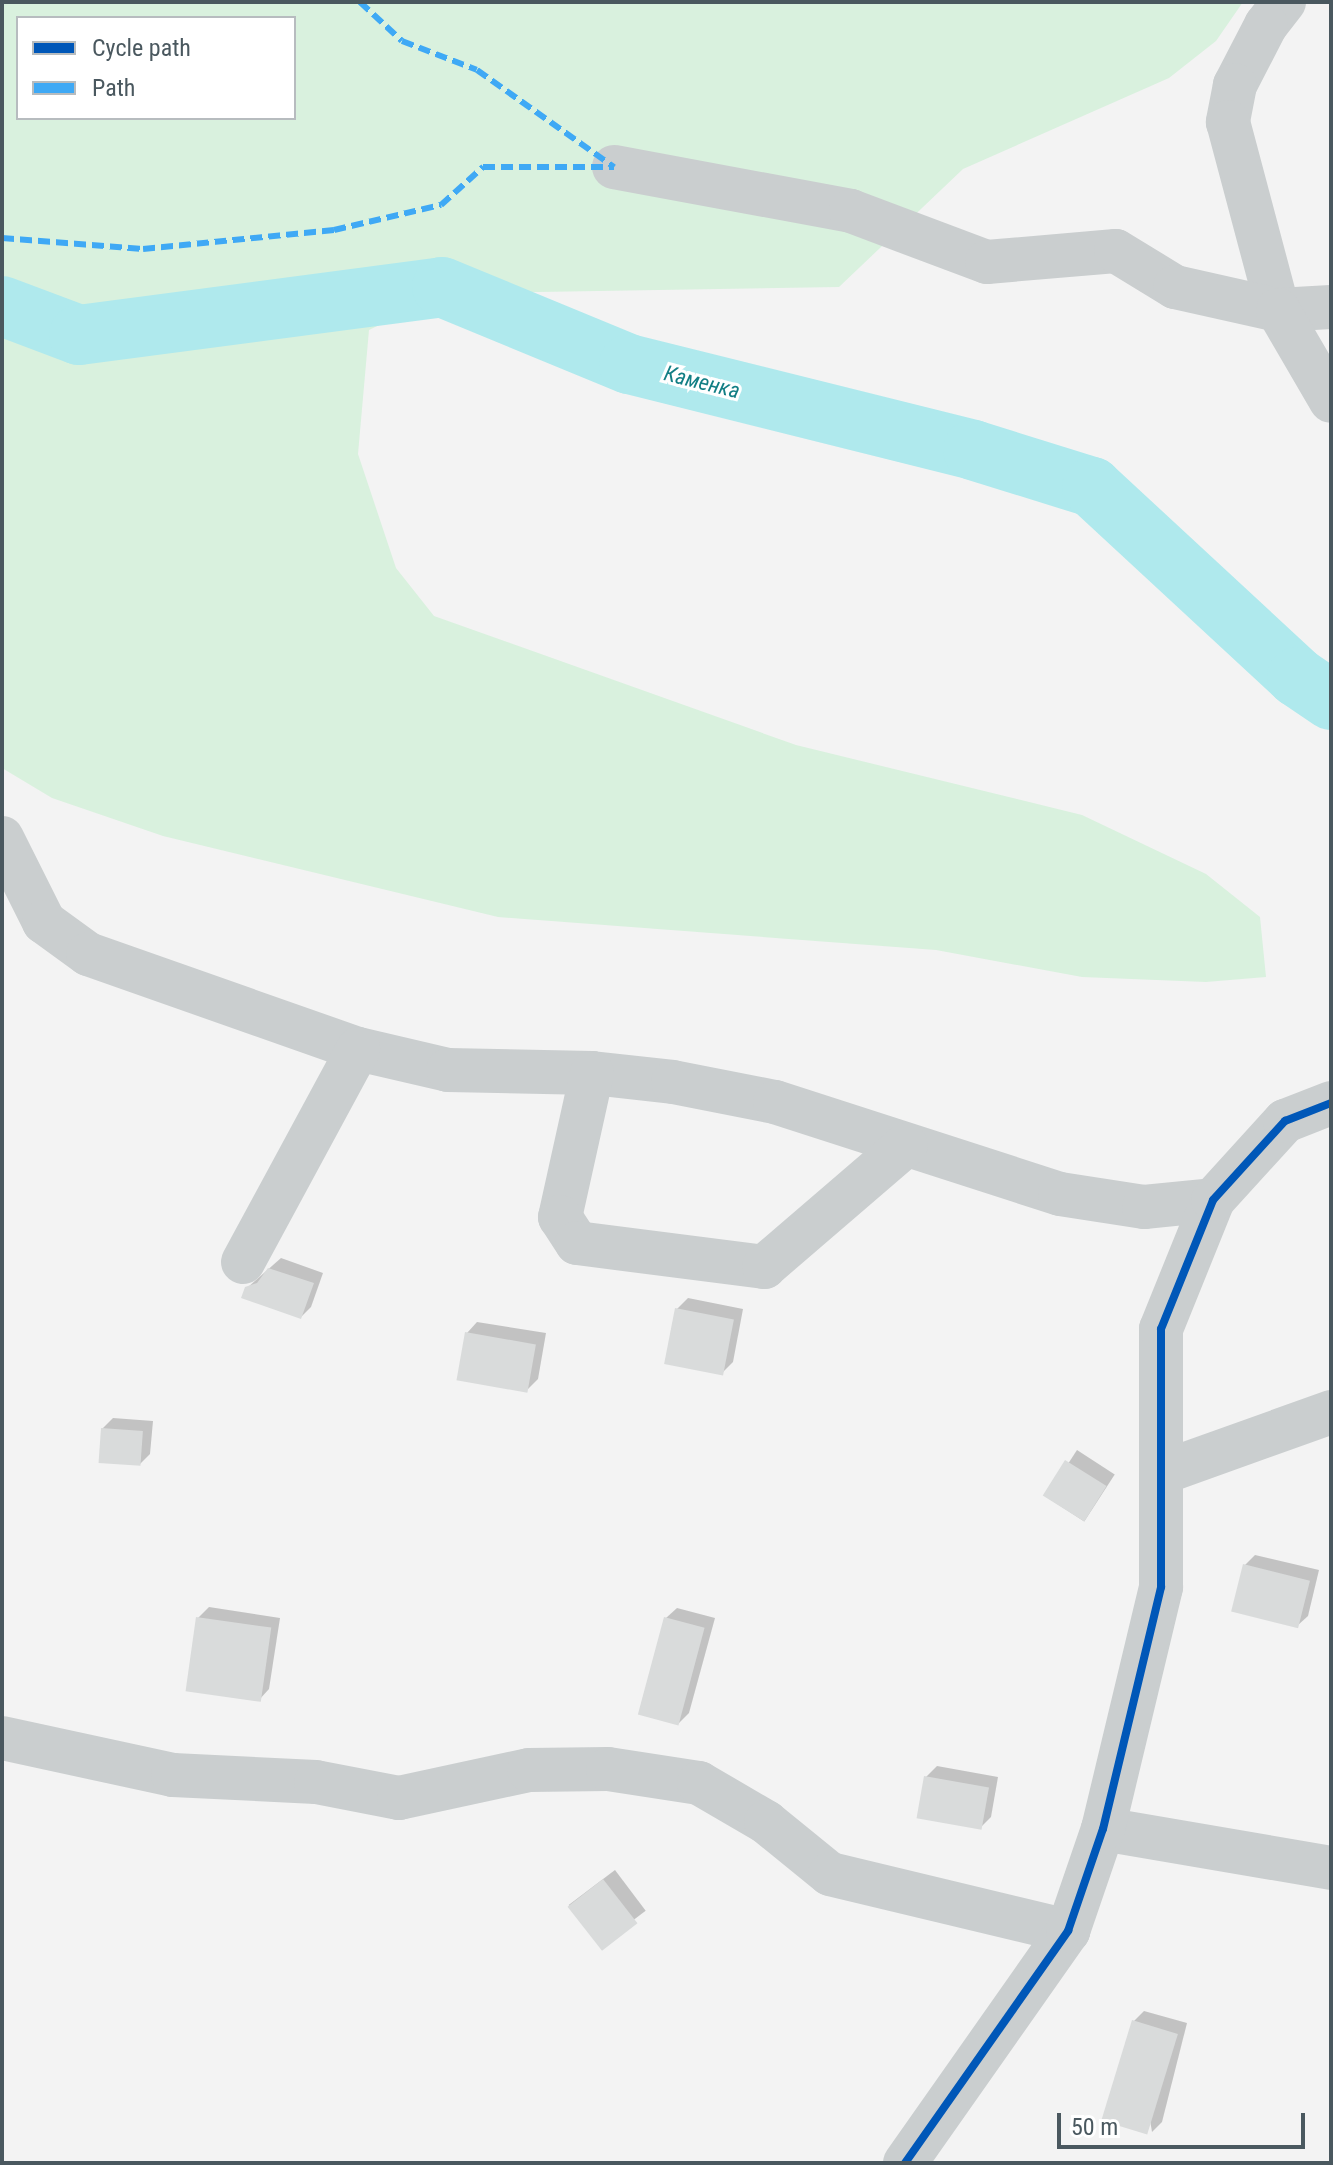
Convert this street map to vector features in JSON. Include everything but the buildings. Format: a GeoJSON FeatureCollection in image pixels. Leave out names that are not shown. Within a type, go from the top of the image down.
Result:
{"type":"FeatureCollection","features":[{"type":"Feature","properties":{"kind":"street"},"geometry":{"type":"LineString","coordinates":[[1284,2],[1266,25],[1235,85],[1228,122],[1278,310],[1331,401]]}},
{"type":"Feature","properties":{"kind":"street"},"geometry":{"type":"LineString","coordinates":[[614,167],[851,211],[987,262],[1116,251],[1175,287],[1278,310],[1331,307]]}},
{"type":"Feature","properties":{"kind":"street"},"geometry":{"type":"LineString","coordinates":[[2,838],[44,922],[88,954],[358,1049],[448,1070],[592,1073],[673,1082],[775,1102],[1060,1194],[1144,1207],[1213,1200]]}},
{"type":"Feature","properties":{"kind":"street"},"geometry":{"type":"LineString","coordinates":[[243,1262],[358,1049]]}},
{"type":"Feature","properties":{"kind":"street"},"geometry":{"type":"LineString","coordinates":[[592,1073],[560,1217],[577,1243],[764,1267],[906,1145]]}},
{"type":"Feature","properties":{"kind":"street"},"geometry":{"type":"LineString","coordinates":[[905,2163],[1068,1931],[1103,1829],[1161,1587],[1161,1329],[1213,1200],[1285,1121],[1331,1103]]}},
{"type":"Feature","properties":{"kind":"street"},"geometry":{"type":"LineString","coordinates":[[1161,1473],[1331,1412]]}},
{"type":"Feature","properties":{"kind":"street"},"geometry":{"type":"LineString","coordinates":[[2,1738],[173,1775],[316,1782],[399,1798],[529,1770],[608,1769],[699,1783],[766,1822],[830,1874],[1068,1931]]}},
{"type":"Feature","properties":{"kind":"street"},"geometry":{"type":"LineString","coordinates":[[1103,1829],[1331,1868]]}},
{"type":"Feature","properties":{"kind":"green space"},"geometry":{"type":"Polygon","coordinates":[[[2,2],[1243,2],[1216,41],[1169,78],[963,169],[839,287],[477,293],[412,309],[369,330],[358,454],[396,568],[434,616],[796,745],[1082,815],[1206,874],[1260,917],[1266,977],[1206,982],[1082,977],[936,950],[498,917],[163,836],[52,798],[2,768],[2,2]]]}},
{"type":"Feature","properties":{"kind":"waterway","name":"Каменка"},"geometry":{"type":"LineString","coordinates":[[2,306],[79,335],[442,287],[629,364],[973,450],[1092,487],[1297,677],[1331,700]]}},
{"type":"Feature","properties":{"kind":"marked path"},"geometry":{"type":"LineString","coordinates":[[360,2],[402,41],[477,70],[614,167]]}},
{"type":"Feature","properties":{"kind":"marked path"},"geometry":{"type":"LineString","coordinates":[[2,238],[143,249],[334,230],[441,205],[483,167],[614,167]]}},
{"type":"Feature","properties":{"kind":"cycle path"},"geometry":{"type":"LineString","coordinates":[[905,2163],[1068,1931],[1103,1829],[1161,1587],[1161,1329],[1213,1200],[1285,1121],[1331,1103]]}}]}
